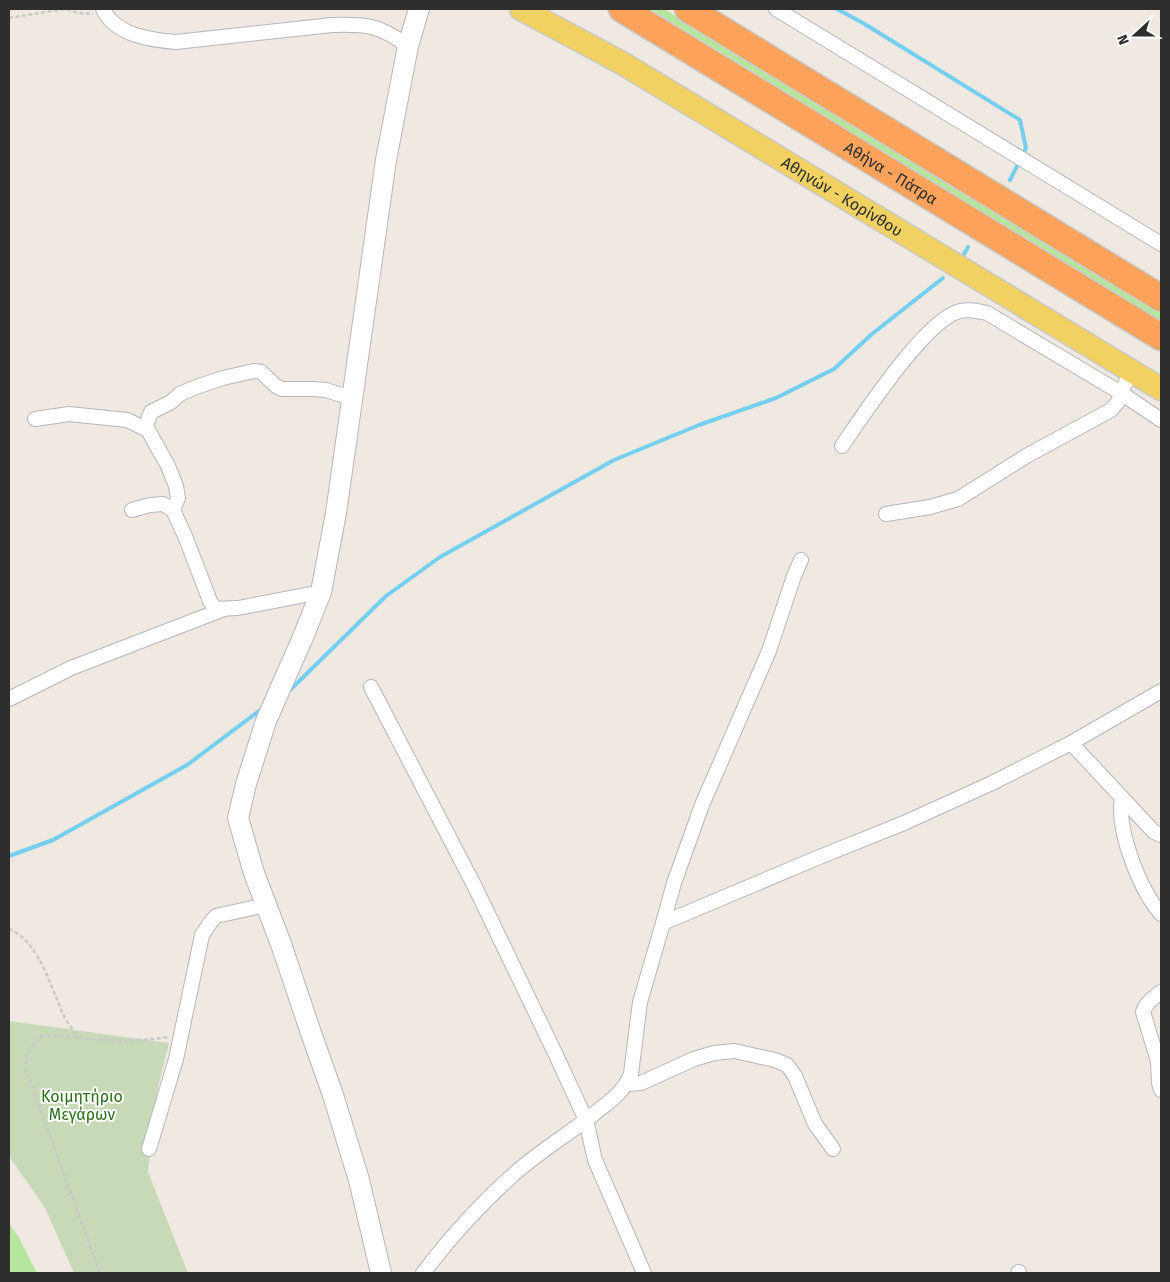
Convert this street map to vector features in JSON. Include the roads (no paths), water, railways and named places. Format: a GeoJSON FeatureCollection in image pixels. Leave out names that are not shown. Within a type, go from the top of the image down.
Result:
{"type":"FeatureCollection","features":[{"type":"Feature","properties":{"kind":"highway","name":"Αθήνα - Πάτρα"},"geometry":{"type":"LineString","coordinates":[[622,9],[1161,336]]}},
{"type":"Feature","properties":{"kind":"highway","name":"Αθήνα - Πάτρα"},"geometry":{"type":"LineString","coordinates":[[688,9],[1161,298]]}},
{"type":"Feature","properties":{"kind":"main road","name":"Αθηνών - Κορίνθου"},"geometry":{"type":"LineString","coordinates":[[521,9],[622,63],[1161,389]]}},
{"type":"Feature","properties":{"kind":"street"},"geometry":{"type":"LineString","coordinates":[[381,1273],[359,1180],[333,1094],[248,855],[238,818],[246,784],[266,721],[321,592],[334,528],[386,160],[408,46],[418,9]]}},
{"type":"Feature","properties":{"kind":"street"},"geometry":{"type":"LineString","coordinates":[[776,9],[1161,244]]}},
{"type":"Feature","properties":{"kind":"street"},"geometry":{"type":"LineString","coordinates":[[105,12],[128,32],[166,42],[353,24],[385,30],[408,46]]}},
{"type":"Feature","properties":{"kind":"street"},"geometry":{"type":"LineString","coordinates":[[842,446],[876,396],[930,330],[960,311],[975,310],[987,313],[1121,393],[1161,420]]}},
{"type":"Feature","properties":{"kind":"street"},"geometry":{"type":"LineString","coordinates":[[886,514],[930,507],[958,499],[1028,455],[1111,410],[1118,402],[1131,370]]}},
{"type":"Feature","properties":{"kind":"street"},"geometry":{"type":"LineString","coordinates":[[145,428],[151,412],[170,402],[180,394],[223,378],[254,371],[261,372],[282,389],[313,388],[351,398]]}},
{"type":"Feature","properties":{"kind":"street"},"geometry":{"type":"LineString","coordinates":[[35,419],[69,414],[127,420],[145,428],[154,439],[176,486],[178,498],[173,510]]}},
{"type":"Feature","properties":{"kind":"street"},"geometry":{"type":"LineString","coordinates":[[132,510],[163,504],[173,510],[215,609],[238,608],[292,596],[321,592]]}},
{"type":"Feature","properties":{"kind":"street"},"geometry":{"type":"LineString","coordinates":[[423,1273],[472,1213],[514,1173],[586,1120],[621,1092],[627,1084],[631,1074],[640,1002],[674,883],[702,806],[769,651],[801,560]]}},
{"type":"Feature","properties":{"kind":"street"},"geometry":{"type":"LineString","coordinates":[[9,699],[71,668],[224,609]]}},
{"type":"Feature","properties":{"kind":"street"},"geometry":{"type":"LineString","coordinates":[[371,687],[475,887],[586,1120],[595,1160],[644,1273]]}},
{"type":"Feature","properties":{"kind":"street"},"geometry":{"type":"LineString","coordinates":[[663,923],[904,823],[992,783],[1071,743],[1161,691]]}},
{"type":"Feature","properties":{"kind":"street"},"geometry":{"type":"LineString","coordinates":[[1071,743],[1154,832],[1161,835]]}},
{"type":"Feature","properties":{"kind":"street"},"geometry":{"type":"LineString","coordinates":[[1122,798],[1120,816],[1132,858],[1150,900],[1161,914]]}},
{"type":"Feature","properties":{"kind":"street"},"geometry":{"type":"LineString","coordinates":[[149,1149],[176,1059],[202,935],[216,916],[266,905]]}},
{"type":"Feature","properties":{"kind":"street"},"geometry":{"type":"LineString","coordinates":[[1161,992],[1148,1003],[1143,1012],[1158,1061],[1161,1090]]}},
{"type":"Feature","properties":{"kind":"street"},"geometry":{"type":"LineString","coordinates":[[627,1084],[641,1083],[694,1059],[734,1050],[775,1060],[787,1065],[795,1076],[815,1124],[833,1149]]}},
{"type":"Feature","properties":{"kind":"waterway"},"geometry":{"type":"LineString","coordinates":[[837,9],[863,23],[1020,120],[1026,148],[1010,180]]}},
{"type":"Feature","properties":{"kind":"waterway"},"geometry":{"type":"LineString","coordinates":[[964,254],[968,247]]}},
{"type":"Feature","properties":{"kind":"waterway"},"geometry":{"type":"LineString","coordinates":[[288,692],[386,596],[440,557],[614,460],[699,425],[776,398],[834,369],[872,334],[943,278]]}},
{"type":"Feature","properties":{"kind":"waterway"},"geometry":{"type":"LineString","coordinates":[[9,856],[53,840],[187,765],[263,708]]}},
{"type":"Feature","properties":{"kind":"park label","name":"Κοιμητήριο Μεγάρων"},"geometry":{"type":"Point","coordinates":[82,1105]}}]}
